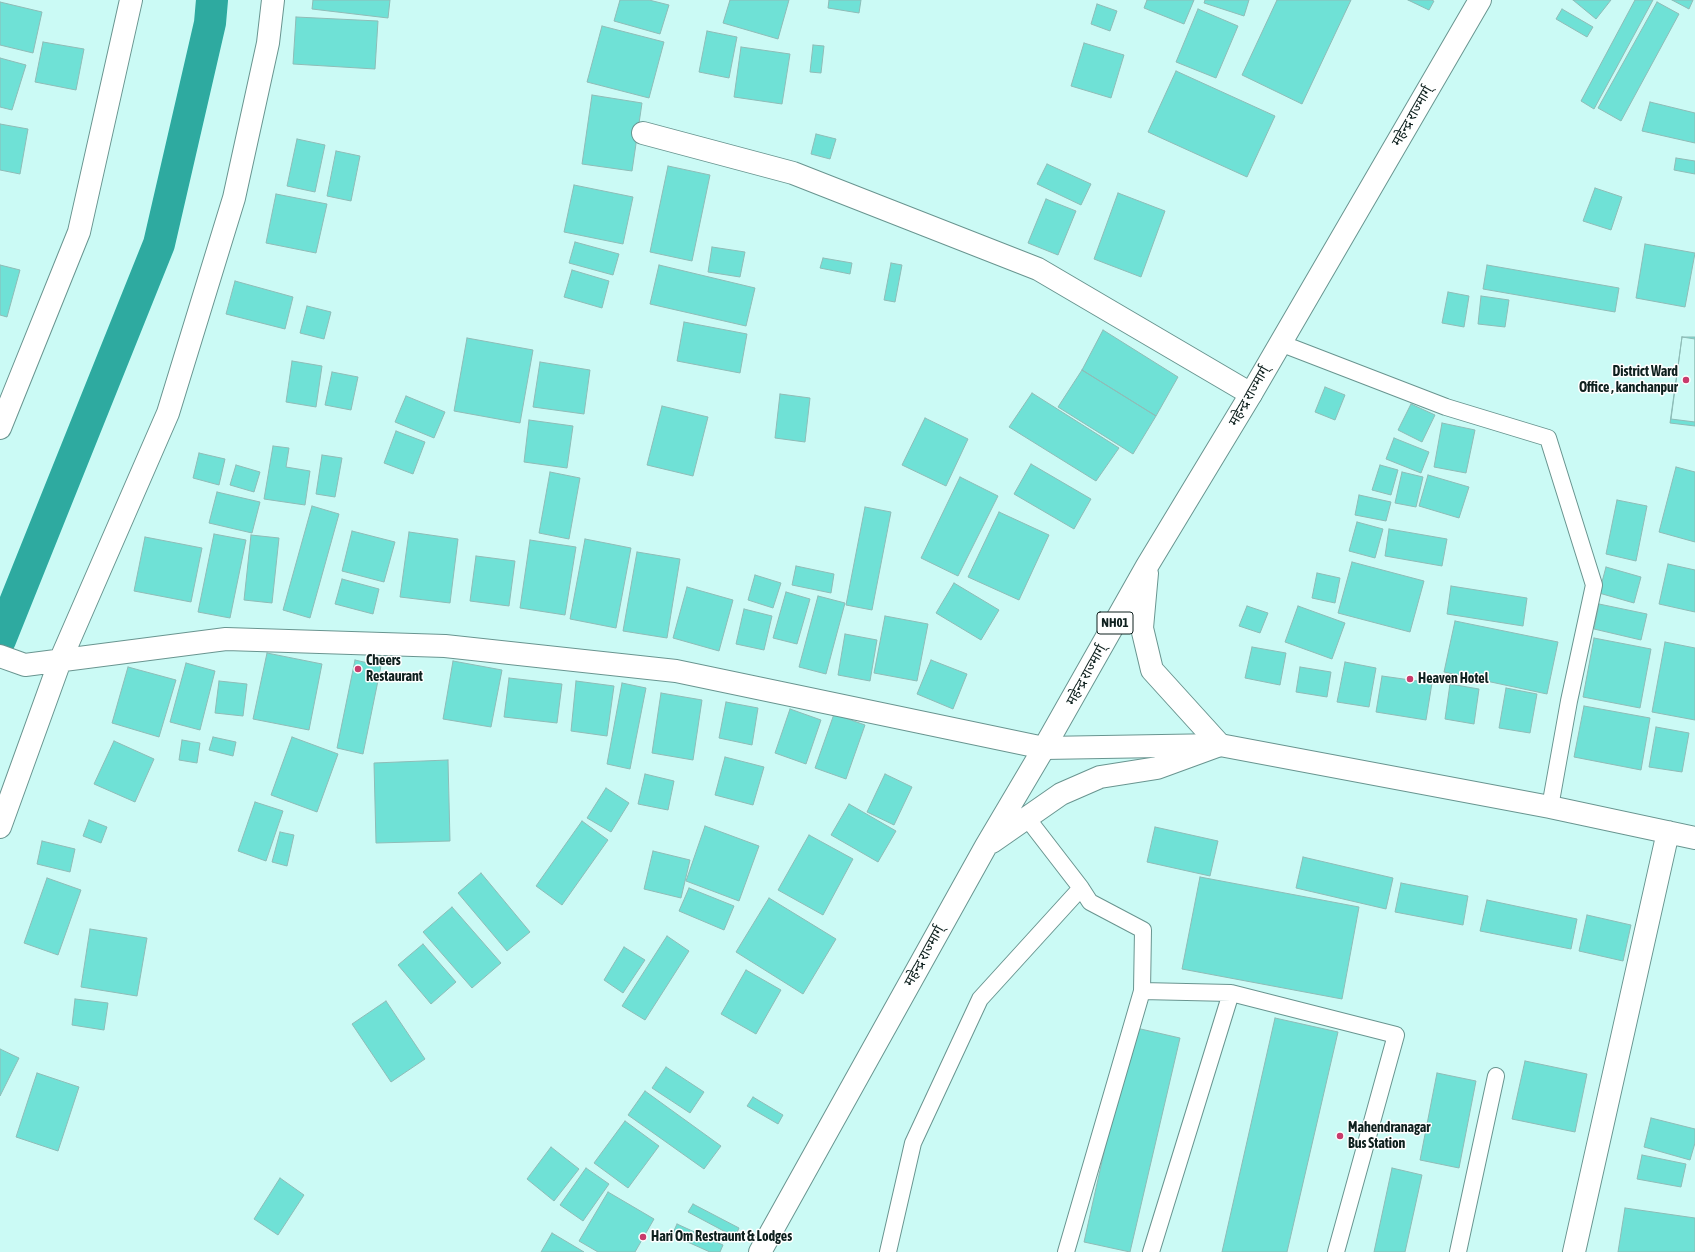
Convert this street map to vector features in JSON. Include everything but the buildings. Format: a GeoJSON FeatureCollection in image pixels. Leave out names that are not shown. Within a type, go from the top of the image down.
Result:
{"type":"FeatureCollection","features":[{"type":"Feature","properties":{"kind":"main road"},"geometry":{"type":"LineString","coordinates":[[0,428],[79,232],[131,0]]}},
{"type":"Feature","properties":{"kind":"main road"},"geometry":{"type":"LineString","coordinates":[[0,827],[60,661],[168,413],[234,198],[268,43],[273,0]]}},
{"type":"Feature","properties":{"kind":"main road","name":"महेन्द्र राज्मार्ग्"},"geometry":{"type":"LineString","coordinates":[[760,1252],[986,846],[1148,566],[1251,394],[1480,0]]}},
{"type":"Feature","properties":{"kind":"main road"},"geometry":{"type":"LineString","coordinates":[[643,133],[793,173],[1038,269],[1251,394]]}},
{"type":"Feature","properties":{"kind":"main road"},"geometry":{"type":"LineString","coordinates":[[1148,566],[1142,628],[1152,670],[1220,745]]}},
{"type":"Feature","properties":{"kind":"main road"},"geometry":{"type":"LineString","coordinates":[[0,656],[25,665],[226,639],[445,646],[676,670],[1044,748],[1220,745],[1550,807],[1695,838]]}},
{"type":"Feature","properties":{"kind":"main road"},"geometry":{"type":"LineString","coordinates":[[986,846],[1061,794],[1100,777],[1157,768],[1220,745]]}},
{"type":"Feature","properties":{"kind":"main road"},"geometry":{"type":"LineString","coordinates":[[1574,1252],[1668,832]]}},
{"type":"Feature","properties":{"kind":"lane"},"geometry":{"type":"LineString","coordinates":[[1280,343],[1446,407],[1548,438],[1594,585],[1569,701],[1550,807]]}},
{"type":"Feature","properties":{"kind":"lane"},"geometry":{"type":"LineString","coordinates":[[1027,818],[1090,902],[1143,930],[1142,991],[1066,1252]]}},
{"type":"Feature","properties":{"kind":"lane"},"geometry":{"type":"LineString","coordinates":[[888,1252],[914,1143],[980,999],[1080,888]]}},
{"type":"Feature","properties":{"kind":"lane"},"geometry":{"type":"LineString","coordinates":[[1142,991],[1231,993],[1396,1035],[1336,1252]]}},
{"type":"Feature","properties":{"kind":"lane"},"geometry":{"type":"LineString","coordinates":[[1151,1252],[1231,993]]}},
{"type":"Feature","properties":{"kind":"lane"},"geometry":{"type":"LineString","coordinates":[[1458,1252],[1496,1076]]}},
{"type":"Feature","properties":{"kind":"waterway"},"geometry":{"type":"LineString","coordinates":[[0,640],[159,244],[210,23],[212,0]]}},
{"type":"Feature","properties":{"kind":"place","name":"District Ward Office , kanchanpur"},"geometry":{"type":"Point","coordinates":[1686,380]}},
{"type":"Feature","properties":{"kind":"place","name":"Cheers Restaurant"},"geometry":{"type":"Point","coordinates":[358,669]}},
{"type":"Feature","properties":{"kind":"place","name":"Heaven Hotel"},"geometry":{"type":"Point","coordinates":[1410,679]}},
{"type":"Feature","properties":{"kind":"place","name":"Mahendranagar Bus Station"},"geometry":{"type":"Point","coordinates":[1340,1136]}},
{"type":"Feature","properties":{"kind":"place","name":"Hari Om Restraunt & Lodges"},"geometry":{"type":"Point","coordinates":[643,1237]}}]}
